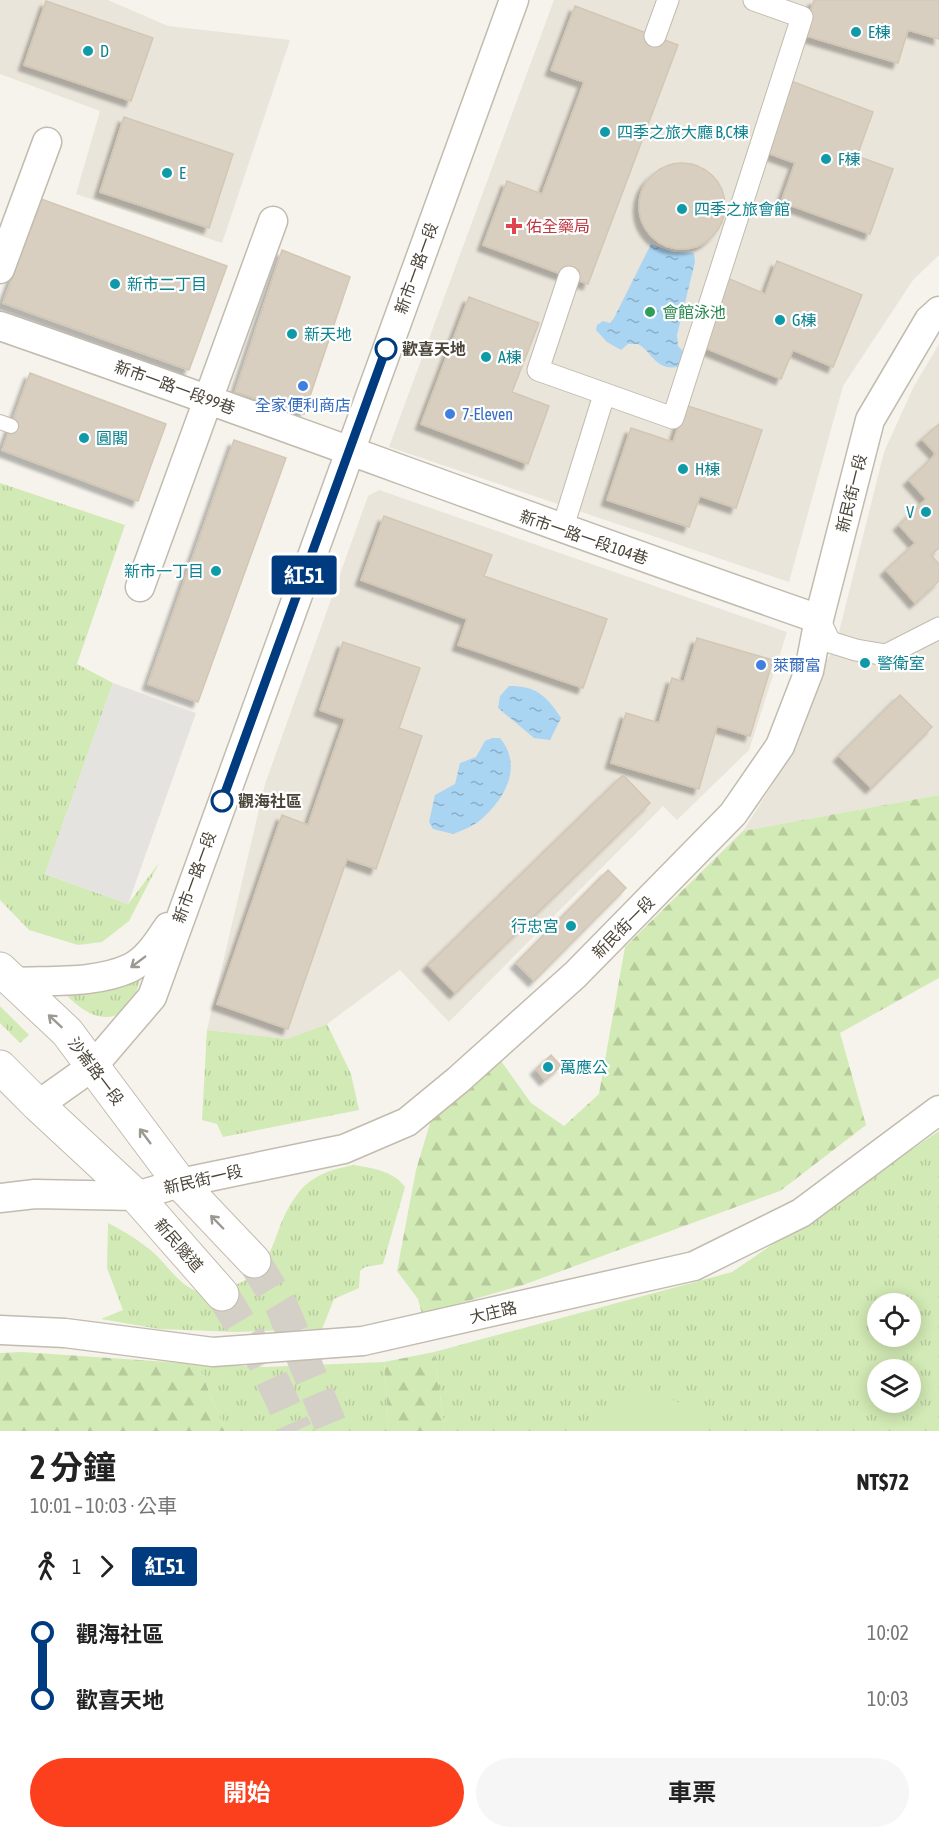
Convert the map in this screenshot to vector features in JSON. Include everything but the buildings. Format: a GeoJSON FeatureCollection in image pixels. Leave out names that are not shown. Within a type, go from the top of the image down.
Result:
{"type":"FeatureCollection","features":[{"type":"Feature","properties":{"kind":"street","name":"新市一路一段"},"geometry":{"type":"LineString","coordinates":[[38,1105],[93,1066],[152,998],[514,0]]}},
{"type":"Feature","properties":{"kind":"street"},"geometry":{"type":"LineString","coordinates":[[655,36],[668,0]]}},
{"type":"Feature","properties":{"kind":"street"},"geometry":{"type":"LineString","coordinates":[[569,277],[538,370],[673,418],[802,17],[778,4],[754,0]]}},
{"type":"Feature","properties":{"kind":"street"},"geometry":{"type":"LineString","coordinates":[[0,269],[47,142]]}},
{"type":"Feature","properties":{"kind":"street"},"geometry":{"type":"LineString","coordinates":[[140,587],[273,221]]}},
{"type":"Feature","properties":{"kind":"street","name":"新民街一段"},"geometry":{"type":"LineString","coordinates":[[0,1198],[36,1194],[136,1196],[180,1183],[344,1149],[407,1122],[458,1080],[575,975],[733,814],[780,746],[809,672],[819,619],[870,420],[929,320],[939,311]]}},
{"type":"Feature","properties":{"kind":"street","name":"新市一路一段99巷"},"geometry":{"type":"LineString","coordinates":[[0,326],[207,398],[349,452]]}},
{"type":"Feature","properties":{"kind":"street"},"geometry":{"type":"LineString","coordinates":[[562,530],[604,395]]}},
{"type":"Feature","properties":{"kind":"street","name":"新市一路一段104巷"},"geometry":{"type":"LineString","coordinates":[[349,452],[562,530],[819,619]]}},
{"type":"Feature","properties":{"kind":"street"},"geometry":{"type":"LineString","coordinates":[[819,619],[830,642],[856,650],[886,655],[939,628]]}},
{"type":"Feature","properties":{"kind":"street"},"geometry":{"type":"LineString","coordinates":[[7,975],[96,977],[131,968],[152,951],[186,900]]}},
{"type":"Feature","properties":{"kind":"street","name":"沙崙路一段"},"geometry":{"type":"LineString","coordinates":[[7,975],[67,1032],[180,1183]]}},
{"type":"Feature","properties":{"kind":"street"},"geometry":{"type":"LineString","coordinates":[[0,1066],[38,1105],[136,1196]]}},
{"type":"Feature","properties":{"kind":"street","name":"大庄路"},"geometry":{"type":"LineString","coordinates":[[0,1330],[65,1333],[213,1352],[363,1341],[694,1266],[801,1213],[939,1110]]}},
{"type":"Feature","properties":{"kind":"street"},"geometry":{"type":"LineString","coordinates":[[180,1183],[254,1261]]}},
{"type":"Feature","properties":{"kind":"street","name":"新民隧道"},"geometry":{"type":"LineString","coordinates":[[136,1196],[222,1294]]}},
{"type":"Feature","properties":{"kind":"shaded area"},"geometry":{"type":"Polygon","coordinates":[[[0,0],[108,0],[168,26],[290,40],[222,243],[76,194],[100,111],[0,74],[0,0]]]}},
{"type":"Feature","properties":{"kind":"shaded area"},"geometry":{"type":"Polygon","coordinates":[[[554,0],[939,0],[939,255],[913,280],[843,386],[789,582],[389,447],[554,0]]]}},
{"type":"Feature","properties":{"kind":"shaded area"},"geometry":{"type":"Polygon","coordinates":[[[939,344],[939,795],[743,831],[795,749],[822,669],[836,644],[884,452],[914,386],[939,344]]]}},
{"type":"Feature","properties":{"kind":"shaded area"},"geometry":{"type":"Polygon","coordinates":[[[379,490],[787,632],[749,750],[677,820],[663,806],[449,1022],[400,970],[327,1024],[287,1039],[207,1030],[265,784],[368,496],[379,490]]]}},
{"type":"Feature","properties":{"kind":"shaded area"},"geometry":{"type":"Polygon","coordinates":[[[113,683],[196,713],[128,904],[45,874],[113,683]]]}},
{"type":"Feature","properties":{"kind":"green space"},"geometry":{"type":"Polygon","coordinates":[[[0,483],[125,525],[77,664],[113,683],[45,874],[128,904],[159,863],[129,921],[102,942],[78,945],[29,930],[0,900],[0,483]]]}},
{"type":"Feature","properties":{"kind":"green space"},"geometry":{"type":"Polygon","coordinates":[[[939,795],[939,978],[840,1033],[866,1125],[780,1191],[523,1285],[422,1314],[418,1299],[397,1271],[416,1170],[431,1120],[501,1061],[531,1103],[564,1126],[599,1094],[625,947],[743,831],[939,795]]]}},
{"type":"Feature","properties":{"kind":"green space"},"geometry":{"type":"Polygon","coordinates":[[[143,971],[129,1006],[121,1013],[112,1016],[104,1017],[87,1012],[65,994],[143,971]]]}},
{"type":"Feature","properties":{"kind":"green space"},"geometry":{"type":"Polygon","coordinates":[[[0,1006],[29,1035],[20,1043],[0,1023],[0,1006]]]}},
{"type":"Feature","properties":{"kind":"green space"},"geometry":{"type":"Polygon","coordinates":[[[327,1024],[351,1074],[359,1110],[223,1137],[217,1124],[202,1120],[207,1030],[287,1039],[327,1024]]]}},
{"type":"Feature","properties":{"kind":"green space"},"geometry":{"type":"Polygon","coordinates":[[[939,1131],[939,1431],[445,1431],[434,1352],[732,1272],[939,1131]]]}},
{"type":"Feature","properties":{"kind":"green space"},"geometry":{"type":"Polygon","coordinates":[[[354,1165],[389,1174],[405,1187],[383,1264],[365,1267],[360,1271],[359,1288],[334,1299],[322,1329],[236,1332],[159,1329],[101,1319],[123,1310],[107,1268],[108,1223],[132,1236],[149,1249],[188,1287],[202,1292],[216,1291],[242,1282],[264,1263],[287,1210],[308,1183],[329,1171],[354,1165]]]}},
{"type":"Feature","properties":{"kind":"green space"},"geometry":{"type":"Polygon","coordinates":[[[22,1352],[198,1364],[225,1431],[0,1431],[0,1353],[22,1352]]]}},
{"type":"Feature","properties":{"kind":"green space"},"geometry":{"type":"Polygon","coordinates":[[[434,1352],[445,1431],[389,1431],[384,1362],[434,1352]]]}},
{"type":"Feature","properties":{"kind":"green space"},"geometry":{"type":"Polygon","coordinates":[[[384,1362],[389,1431],[225,1431],[198,1364],[265,1367],[384,1362]]]}},
{"type":"Feature","properties":{"kind":"green space"},"geometry":{"type":"Polygon","coordinates":[[[641,1395],[665,1397],[684,1406],[697,1417],[698,1431],[596,1431],[604,1417],[614,1407],[641,1395]]]}},
{"type":"Feature","properties":{"kind":"water","name":"會館泳池"},"geometry":{"type":"Polygon","coordinates":[[[651,244],[673,252],[694,253],[695,262],[677,335],[678,346],[686,354],[682,366],[666,367],[660,364],[638,344],[628,344],[621,350],[607,342],[596,330],[597,325],[603,321],[610,323],[614,318],[651,244]]]}},
{"type":"Feature","properties":{"kind":"water"},"geometry":{"type":"Polygon","coordinates":[[[509,686],[518,686],[540,693],[556,710],[561,718],[550,740],[534,738],[498,708],[500,696],[509,686]]]}},
{"type":"Feature","properties":{"kind":"water"},"geometry":{"type":"Polygon","coordinates":[[[500,738],[507,749],[510,760],[508,783],[503,794],[487,814],[469,827],[453,834],[433,829],[429,822],[435,795],[455,784],[460,763],[476,757],[485,741],[500,738]]]}},
{"type":"Feature","properties":{"kind":"tunnel"},"geometry":{"type":"LineString","coordinates":[[254,1261],[282,1307],[333,1431]]}},
{"type":"Feature","properties":{"kind":"tunnel"},"geometry":{"type":"LineString","coordinates":[[222,1294],[264,1362],[296,1431]]}},
{"type":"Feature","properties":{"kind":"bus line","name":"紅51"},"geometry":{"type":"LineString","coordinates":[[222,801],[386,349]]}},
{"type":"Feature","properties":{"kind":"place","name":"E棟"},"geometry":{"type":"Point","coordinates":[856,32]}},
{"type":"Feature","properties":{"kind":"place","name":"D"},"geometry":{"type":"Point","coordinates":[88,51]}},
{"type":"Feature","properties":{"kind":"place","name":"四季之旅大廳 B,C棟"},"geometry":{"type":"Point","coordinates":[605,132]}},
{"type":"Feature","properties":{"kind":"place","name":"F棟"},"geometry":{"type":"Point","coordinates":[826,159]}},
{"type":"Feature","properties":{"kind":"place","name":"E"},"geometry":{"type":"Point","coordinates":[167,173]}},
{"type":"Feature","properties":{"kind":"place","name":"四季之旅會館"},"geometry":{"type":"Point","coordinates":[682,209]}},
{"type":"Feature","properties":{"kind":"place","name":"佑全藥局"},"geometry":{"type":"Point","coordinates":[514,226]}},
{"type":"Feature","properties":{"kind":"place","name":"新市二丁目"},"geometry":{"type":"Point","coordinates":[115,284]}},
{"type":"Feature","properties":{"kind":"place","name":"會館泳池"},"geometry":{"type":"Point","coordinates":[650,312]}},
{"type":"Feature","properties":{"kind":"place","name":"G棟"},"geometry":{"type":"Point","coordinates":[780,320]}},
{"type":"Feature","properties":{"kind":"place","name":"新天地"},"geometry":{"type":"Point","coordinates":[292,334]}},
{"type":"Feature","properties":{"kind":"place","name":"歡喜天地"},"geometry":{"type":"Point","coordinates":[386,349]}},
{"type":"Feature","properties":{"kind":"place","name":"A棟"},"geometry":{"type":"Point","coordinates":[486,357]}},
{"type":"Feature","properties":{"kind":"place","name":"全家便利商店"},"geometry":{"type":"Point","coordinates":[303,386]}},
{"type":"Feature","properties":{"kind":"place","name":"7-Eleven"},"geometry":{"type":"Point","coordinates":[450,414]}},
{"type":"Feature","properties":{"kind":"place","name":"圓閣"},"geometry":{"type":"Point","coordinates":[84,438]}},
{"type":"Feature","properties":{"kind":"place","name":"H棟"},"geometry":{"type":"Point","coordinates":[683,469]}},
{"type":"Feature","properties":{"kind":"place","name":"V"},"geometry":{"type":"Point","coordinates":[926,512]}},
{"type":"Feature","properties":{"kind":"place","name":"新市一丁目"},"geometry":{"type":"Point","coordinates":[216,571]}},
{"type":"Feature","properties":{"kind":"place","name":"警衛室"},"geometry":{"type":"Point","coordinates":[865,663]}},
{"type":"Feature","properties":{"kind":"place","name":"萊爾富"},"geometry":{"type":"Point","coordinates":[761,665]}},
{"type":"Feature","properties":{"kind":"place","name":"觀海社區"},"geometry":{"type":"Point","coordinates":[222,801]}},
{"type":"Feature","properties":{"kind":"place","name":"行忠宮"},"geometry":{"type":"Point","coordinates":[571,926]}},
{"type":"Feature","properties":{"kind":"place","name":"萬應公"},"geometry":{"type":"Point","coordinates":[548,1067]}}]}
